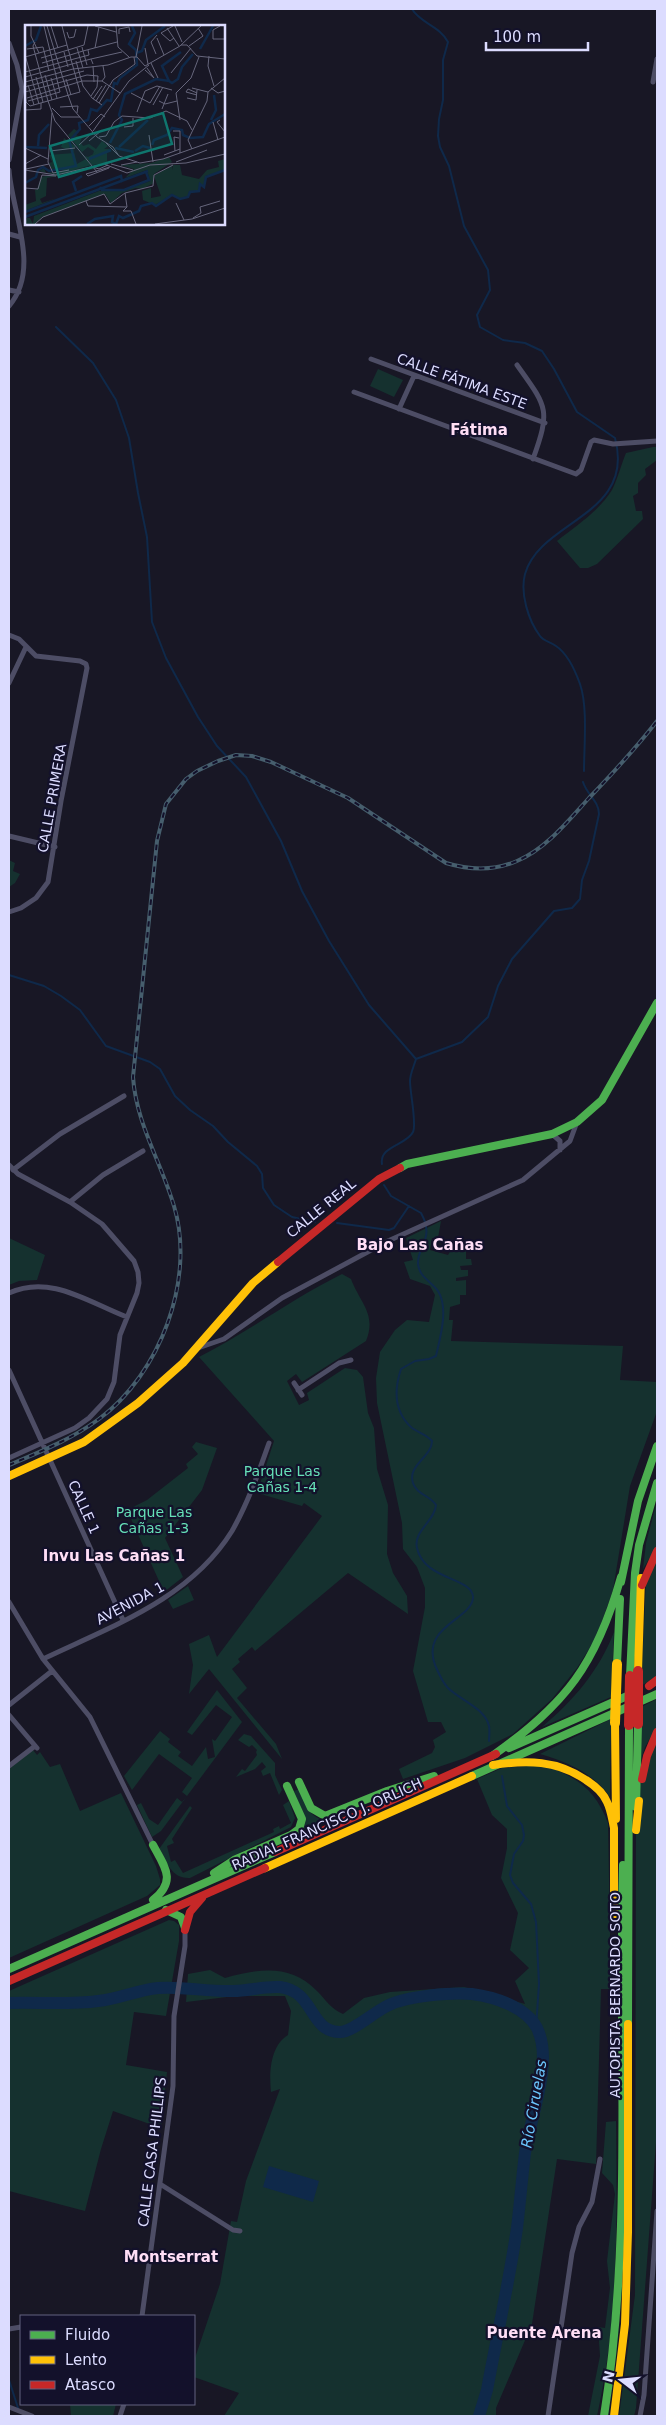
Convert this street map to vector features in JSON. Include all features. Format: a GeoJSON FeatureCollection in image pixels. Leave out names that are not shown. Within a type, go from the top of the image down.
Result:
{"type":"FeatureCollection","features":[{"type":"Feature","properties":{"kind":"main road","name":"CALLE REAL"},"geometry":{"type":"LineString","coordinates":[[9,1476],[84,1442],[117,1420],[183,1364],[253,1283],[330,1218],[396,1168],[423,1160],[552,1134],[577,1122],[592,1111],[602,1100],[657,1003]]}},
{"type":"Feature","properties":{"kind":"main road"},"geometry":{"type":"LineString","coordinates":[[633,1526],[638,1501],[657,1446]]}},
{"type":"Feature","properties":{"kind":"main road"},"geometry":{"type":"LineString","coordinates":[[644,1527],[657,1483]]}},
{"type":"Feature","properties":{"kind":"main road","name":"AUTOPISTA BERNARDO SOTO"},"geometry":{"type":"LineString","coordinates":[[633,1526],[621,1577],[617,1664],[626,1725],[636,1830]]}},
{"type":"Feature","properties":{"kind":"main road","name":"AUTOPISTA BERNARDO SOTO"},"geometry":{"type":"LineString","coordinates":[[630,1675],[633,1526]]}},
{"type":"Feature","properties":{"kind":"main road","name":"AUTOPISTA BERNARDO SOTO"},"geometry":{"type":"LineString","coordinates":[[626,1725],[640,1596],[644,1527]]}},
{"type":"Feature","properties":{"kind":"main road","name":"AUTOPISTA BERNARDO SOTO"},"geometry":{"type":"LineString","coordinates":[[614,2416],[623,2346],[627,2285],[626,1725],[635,1573],[644,1527]]}},
{"type":"Feature","properties":{"kind":"main road"},"geometry":{"type":"LineString","coordinates":[[640,1596],[647,1570],[657,1550]]}},
{"type":"Feature","properties":{"kind":"main road"},"geometry":{"type":"LineString","coordinates":[[492,1760],[533,1727],[573,1685],[603,1636],[621,1577]]}},
{"type":"Feature","properties":{"kind":"main road","name":"RADIAL FRANCISCO J. ORLICH"},"geometry":{"type":"LineString","coordinates":[[10,1975],[207,1893],[653,1683]]}},
{"type":"Feature","properties":{"kind":"main road","name":"RADIAL FRANCISCO J. ORLICH"},"geometry":{"type":"LineString","coordinates":[[10,1975],[133,1913],[477,1762],[492,1760],[657,1694]]}},
{"type":"Feature","properties":{"kind":"main road"},"geometry":{"type":"LineString","coordinates":[[625,1938],[642,1772],[657,1732]]}},
{"type":"Feature","properties":{"kind":"main road"},"geometry":{"type":"LineString","coordinates":[[492,1760],[526,1760],[560,1765],[588,1781],[606,1800],[612,1820],[614,1839],[616,2071],[621,2126]]}},
{"type":"Feature","properties":{"kind":"main road"},"geometry":{"type":"LineString","coordinates":[[300,1782],[311,1809],[318,1815],[326,1816],[387,1791],[477,1762]]}},
{"type":"Feature","properties":{"kind":"main road"},"geometry":{"type":"LineString","coordinates":[[187,1889],[234,1860],[296,1832],[302,1824],[302,1819],[287,1786]]}},
{"type":"Feature","properties":{"kind":"main road"},"geometry":{"type":"LineString","coordinates":[[133,1913],[159,1896],[167,1886],[167,1874],[153,1845]]}},
{"type":"Feature","properties":{"kind":"main road"},"geometry":{"type":"LineString","coordinates":[[185,1930],[190,1912],[207,1893]]}},
{"type":"Feature","properties":{"kind":"main road"},"geometry":{"type":"LineString","coordinates":[[166,1910],[181,1918],[185,1930]]}},
{"type":"Feature","properties":{"kind":"main road","name":"AUTOPISTA BERNARDO SOTO"},"geometry":{"type":"LineString","coordinates":[[604,2416],[614,2355],[618,2310],[625,1938]]}},
{"type":"Feature","properties":{"kind":"street"},"geometry":{"type":"LineString","coordinates":[[9,43],[17,64],[22,89],[11,139],[9,160]]}},
{"type":"Feature","properties":{"kind":"street"},"geometry":{"type":"LineString","coordinates":[[653,82],[657,62]]}},
{"type":"Feature","properties":{"kind":"street"},"geometry":{"type":"LineString","coordinates":[[9,170],[24,268],[18,292],[9,306]]}},
{"type":"Feature","properties":{"kind":"street"},"geometry":{"type":"LineString","coordinates":[[9,234],[20,237]]}},
{"type":"Feature","properties":{"kind":"street"},"geometry":{"type":"LineString","coordinates":[[9,290],[18,292]]}},
{"type":"Feature","properties":{"kind":"street","name":"CALLE FÁTIMA ESTE"},"geometry":{"type":"LineString","coordinates":[[371,360],[545,423]]}},
{"type":"Feature","properties":{"kind":"street"},"geometry":{"type":"LineString","coordinates":[[517,365],[542,401],[545,423],[533,459]]}},
{"type":"Feature","properties":{"kind":"street"},"geometry":{"type":"LineString","coordinates":[[399,409],[414,376]]}},
{"type":"Feature","properties":{"kind":"street"},"geometry":{"type":"LineString","coordinates":[[354,392],[576,474],[581,470],[591,442],[598,440],[613,444],[657,441]]}},
{"type":"Feature","properties":{"kind":"street"},"geometry":{"type":"LineString","coordinates":[[9,634],[26,647],[9,683]]}},
{"type":"Feature","properties":{"kind":"street","name":"CALLE PRIMERA"},"geometry":{"type":"LineString","coordinates":[[9,912],[21,908],[36,898],[48,882],[61,800],[87,668],[86,664],[80,661],[36,656],[26,647]]}},
{"type":"Feature","properties":{"kind":"street"},"geometry":{"type":"LineString","coordinates":[[9,836],[55,847]]}},
{"type":"Feature","properties":{"kind":"street"},"geometry":{"type":"LineString","coordinates":[[9,1458],[43,1444],[89,1418],[107,1400],[114,1382],[117,1346],[139,1283],[134,1261],[102,1224],[70,1202],[11,1167],[60,1134],[124,1096]]}},
{"type":"Feature","properties":{"kind":"street"},"geometry":{"type":"LineString","coordinates":[[197,1348],[224,1339],[282,1298],[342,1264],[431,1220],[522,1180],[570,1141],[577,1122]]}},
{"type":"Feature","properties":{"kind":"street"},"geometry":{"type":"LineString","coordinates":[[552,1134],[560,1141],[560,1151]]}},
{"type":"Feature","properties":{"kind":"street"},"geometry":{"type":"LineString","coordinates":[[70,1202],[103,1175],[143,1151]]}},
{"type":"Feature","properties":{"kind":"street"},"geometry":{"type":"LineString","coordinates":[[9,1293],[30,1286],[49,1286],[127,1317]]}},
{"type":"Feature","properties":{"kind":"street"},"geometry":{"type":"LineString","coordinates":[[298,1390],[339,1363],[351,1360]]}},
{"type":"Feature","properties":{"kind":"street","name":"CALLE 1"},"geometry":{"type":"LineString","coordinates":[[9,1370],[123,1620]]}},
{"type":"Feature","properties":{"kind":"street"},"geometry":{"type":"LineString","coordinates":[[294,1383],[302,1395]]}},
{"type":"Feature","properties":{"kind":"street","name":"AVENIDA 1"},"geometry":{"type":"LineString","coordinates":[[44,1659],[155,1605],[188,1582],[220,1547],[251,1494],[269,1443]]}},
{"type":"Feature","properties":{"kind":"street"},"geometry":{"type":"LineString","coordinates":[[9,1602],[52,1671],[94,1724],[153,1845]]}},
{"type":"Feature","properties":{"kind":"street"},"geometry":{"type":"LineString","coordinates":[[9,1705],[52,1671]]}},
{"type":"Feature","properties":{"kind":"street"},"geometry":{"type":"LineString","coordinates":[[9,1715],[36,1747],[9,1766]]}},
{"type":"Feature","properties":{"kind":"street","name":"CALLE CASA PHILLIPS"},"geometry":{"type":"LineString","coordinates":[[142,2315],[173,2086],[174,2022],[185,1930]]}},
{"type":"Feature","properties":{"kind":"street"},"geometry":{"type":"LineString","coordinates":[[548,2416],[572,2252],[579,2227],[592,2202],[600,2159]]}},
{"type":"Feature","properties":{"kind":"street"},"geometry":{"type":"LineString","coordinates":[[160,2184],[233,2230],[240,2232]]}},
{"type":"Feature","properties":{"kind":"street"},"geometry":{"type":"LineString","coordinates":[[640,2416],[644,2395],[657,2211]]}},
{"type":"Feature","properties":{"kind":"street"},"geometry":{"type":"LineString","coordinates":[[9,2407],[32,2416]]}},
{"type":"Feature","properties":{"kind":"green space"},"geometry":{"type":"Polygon","coordinates":[[[378,369],[403,380],[394,397],[370,386],[378,369]]]}},
{"type":"Feature","properties":{"kind":"green space"},"geometry":{"type":"Polygon","coordinates":[[[657,447],[657,460],[645,469],[646,475],[638,483],[638,493],[633,496],[636,511],[642,511],[643,519],[597,564],[588,568],[580,568],[557,541],[587,518],[607,498],[626,453],[657,447]]]}},
{"type":"Feature","properties":{"kind":"green space"},"geometry":{"type":"Polygon","coordinates":[[[9,860],[15,863],[13,871],[20,874],[15,883],[9,887],[9,860]]]}},
{"type":"Feature","properties":{"kind":"green space"},"geometry":{"type":"Polygon","coordinates":[[[441,1221],[438,1238],[432,1238],[430,1250],[448,1255],[451,1250],[466,1249],[466,1259],[471,1259],[472,1265],[460,1266],[461,1270],[468,1270],[468,1276],[456,1278],[456,1281],[466,1280],[466,1295],[460,1295],[460,1304],[450,1307],[449,1320],[453,1320],[451,1341],[623,1346],[620,1380],[657,1382],[657,1411],[630,1486],[613,1590],[596,1638],[577,1668],[552,1699],[513,1734],[465,1758],[403,1779],[399,1769],[432,1753],[435,1747],[433,1740],[446,1732],[441,1722],[428,1722],[413,1671],[425,1607],[425,1588],[417,1567],[403,1549],[402,1523],[377,1403],[376,1378],[380,1352],[395,1330],[407,1320],[429,1322],[435,1295],[430,1286],[410,1279],[404,1262],[413,1260],[406,1238],[441,1221]]]}},
{"type":"Feature","properties":{"kind":"green space"},"geometry":{"type":"Polygon","coordinates":[[[9,1238],[45,1255],[37,1280],[19,1281],[9,1285],[9,1238]]]}},
{"type":"Feature","properties":{"kind":"green space","name":"Parque Las Cañas 1-4"},"geometry":{"type":"Polygon","coordinates":[[[342,1274],[351,1279],[366,1309],[370,1323],[366,1341],[302,1382],[296,1374],[287,1381],[299,1405],[309,1400],[307,1393],[345,1368],[357,1370],[363,1377],[368,1413],[374,1428],[377,1469],[388,1505],[387,1554],[393,1573],[407,1596],[408,1614],[348,1573],[255,1651],[252,1647],[238,1659],[240,1662],[232,1669],[247,1688],[237,1698],[276,1744],[282,1759],[209,1669],[189,1694],[193,1665],[189,1644],[209,1635],[217,1657],[322,1516],[304,1503],[302,1506],[257,1493],[274,1441],[199,1357],[342,1274]]]}},
{"type":"Feature","properties":{"kind":"green space","name":"Parque Las Cañas 1-3"},"geometry":{"type":"Polygon","coordinates":[[[196,1442],[217,1448],[202,1490],[165,1538],[183,1577],[164,1592],[127,1510],[147,1500],[188,1468],[186,1464],[198,1454],[192,1447],[196,1442]]]}},
{"type":"Feature","properties":{"kind":"green space"},"geometry":{"type":"Polygon","coordinates":[[[657,1501],[657,1546],[643,1569],[646,1543],[657,1501]]]}},
{"type":"Feature","properties":{"kind":"green space"},"geometry":{"type":"Polygon","coordinates":[[[657,1559],[657,1676],[641,1686],[646,1582],[657,1559]]]}},
{"type":"Feature","properties":{"kind":"green space"},"geometry":{"type":"Polygon","coordinates":[[[188,1586],[194,1600],[173,1609],[168,1600],[188,1586]]]}},
{"type":"Feature","properties":{"kind":"green space"},"geometry":{"type":"Polygon","coordinates":[[[614,1632],[611,1697],[542,1727],[564,1707],[584,1684],[601,1660],[614,1632]]]}},
{"type":"Feature","properties":{"kind":"green space"},"geometry":{"type":"Polygon","coordinates":[[[217,1690],[242,1722],[161,1831],[152,1837],[137,1805],[141,1803],[149,1819],[158,1825],[177,1798],[182,1802],[187,1796],[182,1792],[192,1778],[159,1754],[132,1790],[124,1776],[160,1731],[170,1739],[168,1742],[181,1752],[178,1756],[192,1766],[206,1747],[208,1759],[215,1757],[212,1739],[215,1741],[232,1717],[216,1705],[192,1735],[187,1732],[217,1690]]]}},
{"type":"Feature","properties":{"kind":"green space"},"geometry":{"type":"Polygon","coordinates":[[[657,1699],[657,1726],[645,1747],[641,1759],[641,1707],[657,1699]]]}},
{"type":"Feature","properties":{"kind":"green space"},"geometry":{"type":"Polygon","coordinates":[[[611,1719],[610,1797],[588,1775],[570,1765],[540,1754],[611,1719]]]}},
{"type":"Feature","properties":{"kind":"green space"},"geometry":{"type":"Polygon","coordinates":[[[244,1734],[251,1736],[275,1763],[275,1775],[282,1790],[279,1795],[270,1773],[263,1776],[261,1771],[266,1767],[262,1762],[255,1769],[236,1777],[242,1769],[245,1771],[257,1755],[257,1750],[252,1745],[249,1747],[238,1740],[244,1734]]]}},
{"type":"Feature","properties":{"kind":"green space"},"geometry":{"type":"Polygon","coordinates":[[[657,1737],[657,2129],[636,2408],[634,2416],[619,2416],[635,2295],[636,1817],[640,1786],[657,1737]]]}},
{"type":"Feature","properties":{"kind":"green space"},"geometry":{"type":"Polygon","coordinates":[[[33,1750],[37,1755],[40,1752],[50,1767],[60,1764],[80,1811],[121,1793],[156,1866],[160,1885],[147,1896],[9,1958],[9,1769],[33,1750]]]}},
{"type":"Feature","properties":{"kind":"green space"},"geometry":{"type":"Polygon","coordinates":[[[542,1765],[554,1769],[583,1785],[603,1811],[608,1823],[611,1989],[601,1989],[596,2164],[557,2159],[532,2324],[496,2408],[496,2416],[224,2416],[239,2393],[195,2377],[195,2358],[220,2284],[231,2221],[237,2222],[246,2181],[280,2089],[271,2092],[272,2060],[277,2046],[288,2035],[291,2011],[285,1996],[235,1996],[186,2002],[188,1974],[210,1970],[225,1978],[250,1972],[285,1972],[307,1982],[331,2006],[343,2014],[364,1998],[390,1992],[464,1987],[525,2004],[515,1981],[529,1968],[510,1950],[518,1913],[501,1878],[507,1848],[507,1829],[492,1815],[477,1779],[502,1768],[542,1765]]]}},
{"type":"Feature","properties":{"kind":"green space"},"geometry":{"type":"Polygon","coordinates":[[[299,1789],[310,1811],[317,1818],[329,1821],[296,1836],[303,1819],[294,1791],[299,1789]]]}},
{"type":"Feature","properties":{"kind":"green space"},"geometry":{"type":"Polygon","coordinates":[[[289,1801],[295,1818],[291,1827],[190,1878],[184,1878],[174,1873],[159,1849],[190,1806],[192,1808],[172,1839],[174,1843],[167,1846],[171,1862],[175,1860],[183,1873],[274,1832],[273,1829],[279,1826],[280,1829],[291,1823],[283,1805],[289,1801]]]}},
{"type":"Feature","properties":{"kind":"green space"},"geometry":{"type":"Polygon","coordinates":[[[169,1920],[179,1925],[179,1941],[166,2016],[134,2012],[126,2065],[167,2072],[161,2128],[113,2111],[85,2211],[9,2191],[9,1991],[169,1920]]]}},
{"type":"Feature","properties":{"kind":"green space"},"geometry":{"type":"Polygon","coordinates":[[[616,2121],[617,2196],[613,2306],[604,2379],[597,2416],[588,2416],[600,2356],[598,2327],[605,2328],[610,2288],[607,2261],[615,2194],[613,2185],[602,2173],[606,2122],[616,2121]]]}},
{"type":"Feature","properties":{"kind":"green space"},"geometry":{"type":"Polygon","coordinates":[[[70,2405],[116,2405],[113,2416],[71,2416],[70,2405]]]}},
{"type":"Feature","properties":{"kind":"water"},"geometry":{"type":"Polygon","coordinates":[[[269,2166],[319,2181],[313,2202],[263,2187],[269,2166]]]}},
{"type":"Feature","properties":{"kind":"waterway"},"geometry":{"type":"LineString","coordinates":[[412,9],[420,18],[440,32],[448,42],[443,60],[443,100],[438,136],[440,147],[449,166],[464,226],[488,270],[490,290],[477,315],[480,327],[503,340],[525,343],[542,351],[577,412],[615,438],[618,464],[612,485],[600,501],[548,541],[534,556],[525,574],[524,581],[524,598],[536,630],[541,638],[564,653],[580,684],[585,715],[584,771]]}},
{"type":"Feature","properties":{"kind":"waterway"},"geometry":{"type":"LineString","coordinates":[[56,327],[93,363],[116,400],[129,438],[147,537],[152,622],[166,658],[198,717],[217,746],[246,777],[281,841],[302,891],[329,941],[369,1005],[416,1059]]}},
{"type":"Feature","properties":{"kind":"waterway"},"geometry":{"type":"LineString","coordinates":[[382,1164],[382,1158],[385,1153],[405,1140],[413,1132],[414,1122],[410,1081],[416,1059],[462,1042],[488,1017],[498,986],[512,959],[554,911],[572,908],[580,899],[582,880],[589,861],[599,814],[597,805],[583,782]]}},
{"type":"Feature","properties":{"kind":"waterway"},"geometry":{"type":"LineString","coordinates":[[9,975],[44,986],[61,996],[80,1010],[106,1046],[150,1062],[160,1069],[175,1096],[190,1110],[213,1126],[228,1142],[257,1166],[262,1174],[263,1188],[274,1205],[292,1217],[315,1222]]}},
{"type":"Feature","properties":{"kind":"waterway"},"geometry":{"type":"LineString","coordinates":[[384,1185],[391,1196],[421,1213],[426,1223],[425,1241],[418,1259],[419,1269],[423,1276],[438,1291],[443,1306],[443,1323],[436,1356],[415,1361],[401,1369],[397,1385],[397,1400],[406,1422],[432,1441],[431,1447],[416,1466],[412,1477],[417,1490],[431,1499],[436,1505],[435,1511],[418,1536],[417,1548],[421,1559],[429,1567],[466,1586],[471,1591],[473,1598],[470,1606],[440,1632],[435,1641],[433,1652],[435,1665],[448,1688],[483,1714],[489,1728],[489,1741]]}},
{"type":"Feature","properties":{"kind":"waterway"},"geometry":{"type":"LineString","coordinates":[[337,1223],[389,1230],[394,1228],[409,1206]]}},
{"type":"Feature","properties":{"kind":"waterway"},"geometry":{"type":"LineString","coordinates":[[502,1776],[507,1806],[522,1825],[524,1835],[523,1841],[514,1854],[510,1875],[513,1883],[531,1904],[536,1922],[539,1984],[536,2028]]}},
{"type":"Feature","properties":{"kind":"waterway","name":"Río Ciruelas"},"geometry":{"type":"LineString","coordinates":[[9,2003],[87,2002],[106,2000],[158,1988],[233,1991],[280,1987],[291,1990],[300,1996],[322,2026],[340,2032],[351,2029],[383,2008],[397,2002],[442,1994],[472,1994],[490,1998],[509,2004],[525,2014],[537,2028],[542,2042],[542,2073],[525,2153],[517,2228],[507,2289],[487,2390],[479,2416]]}},
{"type":"Feature","properties":{"kind":"waterway"},"geometry":{"type":"LineString","coordinates":[[9,2380],[18,2408]]}},
{"type":"Feature","properties":{"kind":"railway"},"geometry":{"type":"LineString","coordinates":[[9,1465],[56,1445],[78,1433],[99,1419],[121,1400],[140,1377],[155,1351],[168,1323],[176,1294],[180,1264],[180,1234],[169,1190],[139,1110],[133,1077],[157,841],[166,804],[186,779],[197,771],[218,761],[236,755],[252,756],[271,762],[348,798],[446,863],[473,868],[499,867],[528,856],[547,842],[616,770],[657,721]]}},
{"type":"Feature","properties":{"kind":"traffic: fast"},"geometry":{"type":"LineString","coordinates":[[400,1168],[407,1164],[552,1134],[577,1122],[602,1100],[657,1003]]}},
{"type":"Feature","properties":{"kind":"traffic: fast"},"geometry":{"type":"LineString","coordinates":[[621,1582],[638,1501],[657,1446]]}},
{"type":"Feature","properties":{"kind":"traffic: fast"},"geometry":{"type":"LineString","coordinates":[[630,1676],[635,1573],[639,1545],[657,1483]]}},
{"type":"Feature","properties":{"kind":"traffic: fast"},"geometry":{"type":"LineString","coordinates":[[492,1756],[540,1718],[559,1700],[575,1680],[589,1659],[601,1635],[621,1577]]}},
{"type":"Feature","properties":{"kind":"traffic: fast"},"geometry":{"type":"LineString","coordinates":[[617,1664],[620,1599]]}},
{"type":"Feature","properties":{"kind":"traffic: fast"},"geometry":{"type":"LineString","coordinates":[[509,1748],[634,1693]]}},
{"type":"Feature","properties":{"kind":"traffic: fast"},"geometry":{"type":"LineString","coordinates":[[472,1776],[657,1694]]}},
{"type":"Feature","properties":{"kind":"traffic: fast"},"geometry":{"type":"LineString","coordinates":[[636,1807],[638,1724]]}},
{"type":"Feature","properties":{"kind":"traffic: fast"},"geometry":{"type":"LineString","coordinates":[[628,2024],[629,1725]]}},
{"type":"Feature","properties":{"kind":"traffic: fast"},"geometry":{"type":"LineString","coordinates":[[299,1782],[311,1808],[325,1816],[387,1791],[434,1776]]}},
{"type":"Feature","properties":{"kind":"traffic: fast"},"geometry":{"type":"LineString","coordinates":[[214,1873],[234,1860],[291,1835],[299,1829],[302,1819],[287,1786]]}},
{"type":"Feature","properties":{"kind":"traffic: fast"},"geometry":{"type":"LineString","coordinates":[[153,1845],[165,1867],[167,1880],[165,1886],[153,1900]]}},
{"type":"Feature","properties":{"kind":"traffic: fast"},"geometry":{"type":"LineString","coordinates":[[9,1969],[275,1852]]}},
{"type":"Feature","properties":{"kind":"traffic: fast"},"geometry":{"type":"LineString","coordinates":[[604,2416],[613,2348],[621,2210],[623,1865]]}},
{"type":"Feature","properties":{"kind":"traffic: fast"},"geometry":{"type":"LineString","coordinates":[[166,1910],[181,1917],[185,1928]]}},
{"type":"Feature","properties":{"kind":"traffic: slow"},"geometry":{"type":"LineString","coordinates":[[9,1476],[84,1442],[138,1403],[183,1363],[253,1283],[278,1262]]}},
{"type":"Feature","properties":{"kind":"traffic: slow"},"geometry":{"type":"LineString","coordinates":[[638,1671],[641,1578]]}},
{"type":"Feature","properties":{"kind":"traffic: slow"},"geometry":{"type":"LineString","coordinates":[[615,1723],[617,1664]]}},
{"type":"Feature","properties":{"kind":"traffic: slow"},"geometry":{"type":"LineString","coordinates":[[615,1723],[616,1819]]}},
{"type":"Feature","properties":{"kind":"traffic: slow"},"geometry":{"type":"LineString","coordinates":[[493,1765],[518,1762],[553,1765],[575,1773],[592,1784],[603,1795],[610,1808],[614,1828],[614,1927]]}},
{"type":"Feature","properties":{"kind":"traffic: slow"},"geometry":{"type":"LineString","coordinates":[[265,1868],[472,1776]]}},
{"type":"Feature","properties":{"kind":"traffic: slow"},"geometry":{"type":"LineString","coordinates":[[636,1830],[639,1801]]}},
{"type":"Feature","properties":{"kind":"traffic: slow"},"geometry":{"type":"LineString","coordinates":[[614,2416],[625,2324],[628,2232],[628,2024]]}},
{"type":"Feature","properties":{"kind":"traffic: jam"},"geometry":{"type":"LineString","coordinates":[[278,1262],[379,1179],[400,1168]]}},
{"type":"Feature","properties":{"kind":"traffic: jam"},"geometry":{"type":"LineString","coordinates":[[642,1585],[657,1551]]}},
{"type":"Feature","properties":{"kind":"traffic: jam"},"geometry":{"type":"LineString","coordinates":[[638,1671],[638,1724]]}},
{"type":"Feature","properties":{"kind":"traffic: jam"},"geometry":{"type":"LineString","coordinates":[[629,1725],[630,1676]]}},
{"type":"Feature","properties":{"kind":"traffic: jam"},"geometry":{"type":"LineString","coordinates":[[649,1686],[657,1680]]}},
{"type":"Feature","properties":{"kind":"traffic: jam"},"geometry":{"type":"LineString","coordinates":[[642,1779],[647,1756],[657,1732]]}},
{"type":"Feature","properties":{"kind":"traffic: jam"},"geometry":{"type":"LineString","coordinates":[[275,1852],[496,1754]]}},
{"type":"Feature","properties":{"kind":"traffic: jam"},"geometry":{"type":"LineString","coordinates":[[9,1981],[265,1868]]}},
{"type":"Feature","properties":{"kind":"traffic: jam"},"geometry":{"type":"LineString","coordinates":[[185,1930],[190,1912],[202,1898]]}},
{"type":"Feature","properties":{"kind":"district","name":"Fátima"},"geometry":{"type":"Point","coordinates":[479,430]}},
{"type":"Feature","properties":{"kind":"district","name":"Bajo Las Cañas"},"geometry":{"type":"Point","coordinates":[420,1245]}},
{"type":"Feature","properties":{"kind":"district","name":"Invu Las Cañas 1"},"geometry":{"type":"Point","coordinates":[114,1556]}},
{"type":"Feature","properties":{"kind":"district","name":"Montserrat"},"geometry":{"type":"Point","coordinates":[171,2257]}},
{"type":"Feature","properties":{"kind":"district","name":"Puente Arena"},"geometry":{"type":"Point","coordinates":[544,2333]}}]}
